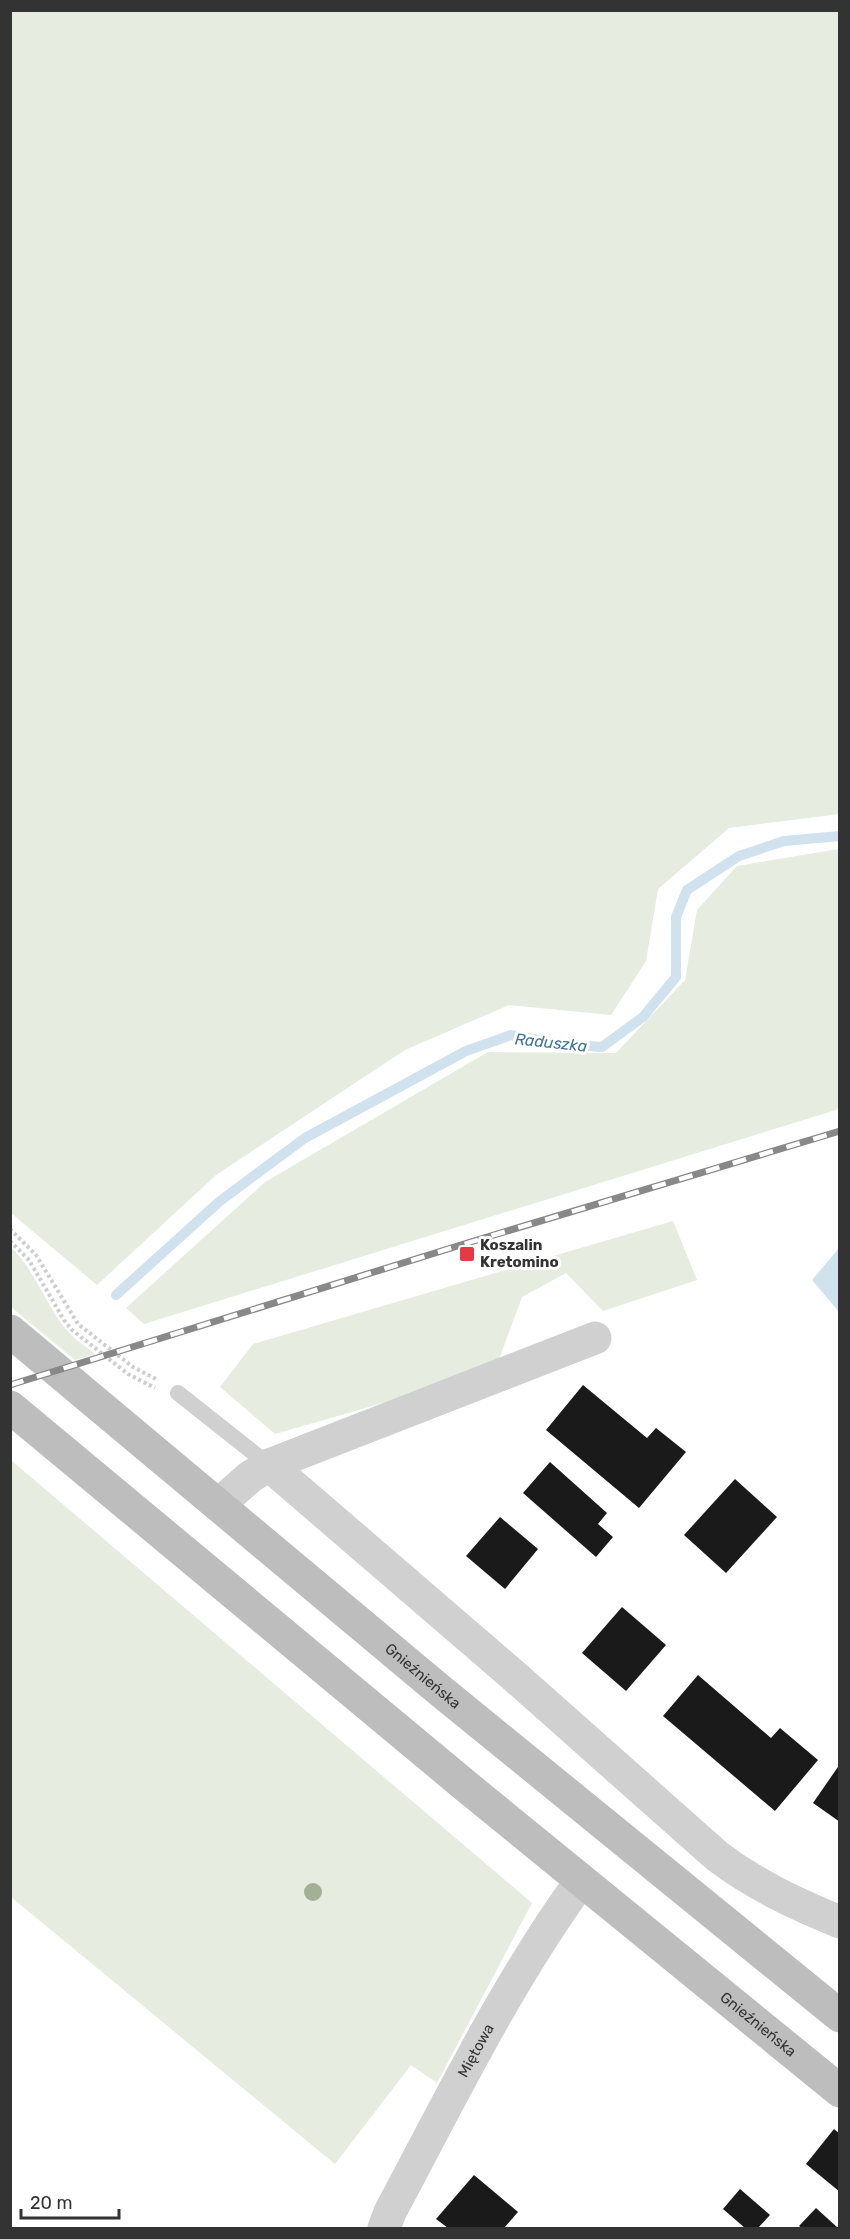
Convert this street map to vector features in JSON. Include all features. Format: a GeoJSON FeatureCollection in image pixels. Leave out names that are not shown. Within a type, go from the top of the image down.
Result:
{"type":"FeatureCollection","features":[{"type":"Feature","properties":{"kind":"main road","name":"Gnieźnieńska"},"geometry":{"type":"LineString","coordinates":[[10,1331],[511,1749],[840,2016]]}},
{"type":"Feature","properties":{"kind":"main road","name":"Gnieźnieńska"},"geometry":{"type":"LineString","coordinates":[[10,1407],[582,1881],[840,2091]]}},
{"type":"Feature","properties":{"kind":"street"},"geometry":{"type":"LineString","coordinates":[[218,1505],[250,1477],[269,1465],[595,1338]]}},
{"type":"Feature","properties":{"kind":"street"},"geometry":{"type":"LineString","coordinates":[[269,1465],[513,1675],[717,1856],[751,1882],[840,1922]]}},
{"type":"Feature","properties":{"kind":"street","name":"Miętowa"},"geometry":{"type":"LineString","coordinates":[[384,2229],[396,2202],[509,1992],[553,1920],[582,1881]]}},
{"type":"Feature","properties":{"kind":"lane"},"geometry":{"type":"LineString","coordinates":[[178,1394],[269,1465]]}},
{"type":"Feature","properties":{"kind":"path"},"geometry":{"type":"LineString","coordinates":[[10,1229],[36,1255],[78,1324],[133,1367],[150,1377],[176,1387],[178,1394],[170,1394],[137,1380],[72,1330],[30,1260],[10,1241]]}},
{"type":"Feature","properties":{"kind":"shaded area"},"geometry":{"type":"Polygon","coordinates":[[[10,11],[839,11],[839,814],[729,828],[658,889],[646,961],[611,1015],[509,1005],[405,1050],[216,1175],[97,1285],[11,1213],[10,11]]]}},
{"type":"Feature","properties":{"kind":"shaded area"},"geometry":{"type":"Polygon","coordinates":[[[839,849],[839,1109],[144,1324],[126,1308],[265,1182],[488,1052],[616,1053],[685,980],[697,910],[737,866],[839,849]]]}},
{"type":"Feature","properties":{"kind":"shaded area"},"geometry":{"type":"Polygon","coordinates":[[[673,1221],[697,1280],[603,1311],[566,1273],[522,1297],[498,1362],[400,1398],[275,1434],[220,1387],[253,1344],[673,1221]]]}},
{"type":"Feature","properties":{"kind":"shaded area"},"geometry":{"type":"Polygon","coordinates":[[[11,1247],[26,1264],[64,1327],[95,1354],[75,1360],[11,1307],[11,1247]]]}},
{"type":"Feature","properties":{"kind":"shaded area"},"geometry":{"type":"Polygon","coordinates":[[[12,1461],[532,1903],[437,2083],[411,2065],[335,2164],[11,1897],[10,1462],[12,1461]]]}},
{"type":"Feature","properties":{"kind":"water"},"geometry":{"type":"Polygon","coordinates":[[[839,1248],[839,1312],[812,1280],[839,1248]]]}},
{"type":"Feature","properties":{"kind":"building"},"geometry":{"type":"Polygon","coordinates":[[[583,1385],[647,1438],[656,1428],[686,1452],[639,1508],[546,1430],[583,1385]]]}},
{"type":"Feature","properties":{"kind":"building"},"geometry":{"type":"Polygon","coordinates":[[[550,1462],[607,1513],[598,1524],[613,1537],[596,1557],[523,1493],[550,1462]]]}},
{"type":"Feature","properties":{"kind":"building"},"geometry":{"type":"Polygon","coordinates":[[[735,1479],[777,1517],[726,1573],[684,1535],[735,1479]]]}},
{"type":"Feature","properties":{"kind":"building"},"geometry":{"type":"Polygon","coordinates":[[[500,1517],[538,1549],[505,1589],[466,1556],[500,1517]]]}},
{"type":"Feature","properties":{"kind":"building"},"geometry":{"type":"Polygon","coordinates":[[[622,1607],[666,1645],[626,1691],[582,1653],[622,1607]]]}},
{"type":"Feature","properties":{"kind":"building"},"geometry":{"type":"Polygon","coordinates":[[[698,1675],[771,1738],[780,1728],[818,1760],[775,1811],[663,1716],[698,1675]]]}},
{"type":"Feature","properties":{"kind":"building"},"geometry":{"type":"Polygon","coordinates":[[[840,1764],[840,1822],[813,1803],[840,1764]]]}},
{"type":"Feature","properties":{"kind":"building"},"geometry":{"type":"Polygon","coordinates":[[[834,2129],[840,2134],[840,2192],[806,2164],[834,2129]]]}},
{"type":"Feature","properties":{"kind":"building"},"geometry":{"type":"Polygon","coordinates":[[[474,2175],[518,2212],[504,2228],[448,2228],[436,2219],[474,2175]]]}},
{"type":"Feature","properties":{"kind":"building"},"geometry":{"type":"Polygon","coordinates":[[[740,2189],[770,2215],[758,2228],[745,2228],[723,2209],[740,2189]]]}},
{"type":"Feature","properties":{"kind":"building"},"geometry":{"type":"Polygon","coordinates":[[[816,2208],[838,2228],[802,2228],[799,2226],[816,2208]]]}},
{"type":"Feature","properties":{"kind":"waterway","name":"Raduszka"},"geometry":{"type":"LineString","coordinates":[[116,1295],[220,1201],[305,1138],[466,1051],[511,1035],[561,1044],[602,1047],[643,1017],[676,977],[676,917],[687,890],[739,856],[784,841],[840,836]]}},
{"type":"Feature","properties":{"kind":"railway"},"geometry":{"type":"LineString","coordinates":[[10,1385],[464,1244],[840,1131]]}},
{"type":"Feature","properties":{"kind":"place","name":"Koszalin Kretomino"},"geometry":{"type":"Point","coordinates":[467,1254]}}]}
